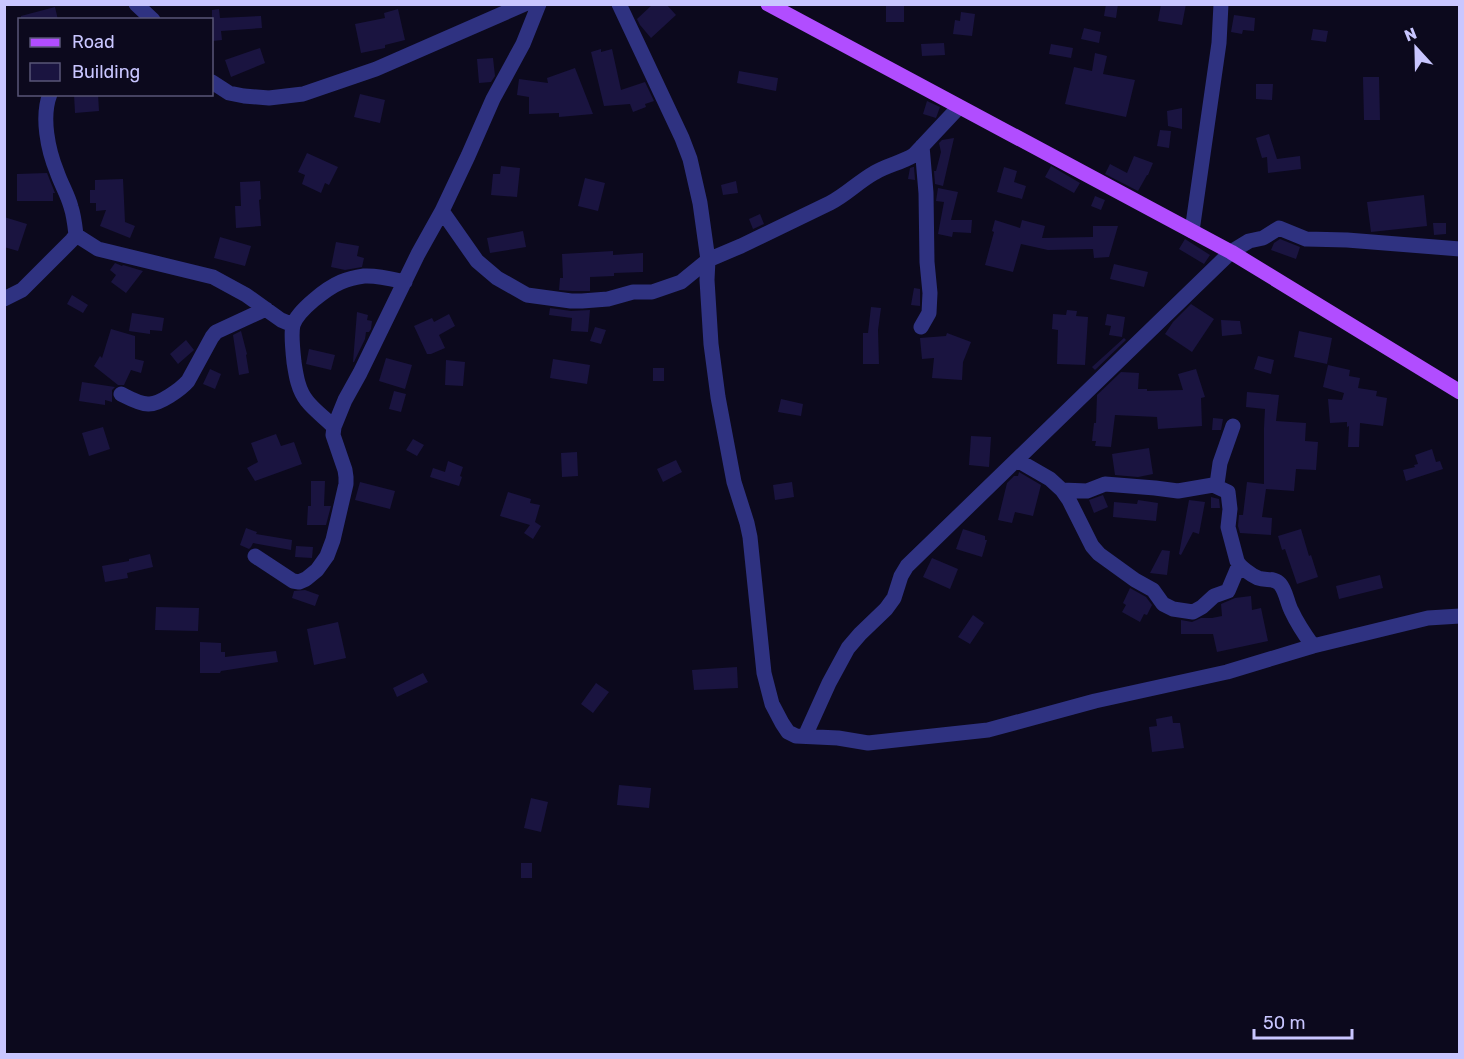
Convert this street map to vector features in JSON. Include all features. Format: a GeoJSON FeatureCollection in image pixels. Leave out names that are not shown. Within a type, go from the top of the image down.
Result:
{"type":"FeatureCollection","features":[{"type":"Feature","properties":{"kind":"main road"},"geometry":{"type":"LineString","coordinates":[[768,4],[1231,252],[1460,392]]}},
{"type":"Feature","properties":{"kind":"street"},"geometry":{"type":"LineString","coordinates":[[136,4],[151,18]]}},
{"type":"Feature","properties":{"kind":"street"},"geometry":{"type":"LineString","coordinates":[[213,83],[229,93],[244,96],[284,98],[303,94],[376,69],[525,4]]}},
{"type":"Feature","properties":{"kind":"street"},"geometry":{"type":"LineString","coordinates":[[255,556],[293,581],[299,582],[317,570],[327,556],[346,484],[345,470],[333,435],[334,427],[345,400],[441,211],[493,99],[523,44],[539,4]]}},
{"type":"Feature","properties":{"kind":"street"},"geometry":{"type":"LineString","coordinates":[[619,4],[688,152],[700,203],[708,260],[711,344],[718,397],[734,482],[750,537],[764,673],[772,704],[789,732],[796,736],[838,738],[868,743],[988,730],[1095,701],[1227,672],[1313,646],[1428,618],[1460,616]]}},
{"type":"Feature","properties":{"kind":"street"},"geometry":{"type":"LineString","coordinates":[[1192,231],[1219,44],[1221,4]]}},
{"type":"Feature","properties":{"kind":"street"},"geometry":{"type":"LineString","coordinates":[[49,96],[45,108],[49,145],[71,206],[76,235],[98,249],[213,277],[246,295],[281,320],[293,325]]}},
{"type":"Feature","properties":{"kind":"street"},"geometry":{"type":"LineString","coordinates":[[441,211],[477,261],[496,278],[527,295],[588,301],[608,299],[633,292],[652,292],[681,282],[708,260],[830,203],[870,175],[906,160],[914,155],[959,107]]}},
{"type":"Feature","properties":{"kind":"street"},"geometry":{"type":"LineString","coordinates":[[921,327],[929,313],[930,293],[922,146]]}},
{"type":"Feature","properties":{"kind":"street"},"geometry":{"type":"LineString","coordinates":[[805,736],[824,693],[848,648],[894,598],[907,566],[1231,252],[1279,228],[1306,239],[1460,249]]}},
{"type":"Feature","properties":{"kind":"street"},"geometry":{"type":"LineString","coordinates":[[4,299],[22,290],[76,235]]}},
{"type":"Feature","properties":{"kind":"street"},"geometry":{"type":"LineString","coordinates":[[334,427],[307,402],[301,392],[296,378],[292,348],[293,325],[303,310],[313,301],[342,282],[370,276],[405,282]]}},
{"type":"Feature","properties":{"kind":"street"},"geometry":{"type":"LineString","coordinates":[[121,394],[147,405],[160,402],[183,387],[188,381],[216,332],[266,309]]}},
{"type":"Feature","properties":{"kind":"street"},"geometry":{"type":"LineString","coordinates":[[1062,490],[1087,491],[1105,484],[1178,491],[1217,484],[1220,464],[1233,426]]}},
{"type":"Feature","properties":{"kind":"street"},"geometry":{"type":"LineString","coordinates":[[1017,460],[1050,479],[1062,490],[1092,546],[1099,554],[1153,590],[1163,604],[1173,609],[1192,612],[1214,596],[1228,591],[1239,565],[1228,527],[1230,509],[1228,492],[1213,484]]}},
{"type":"Feature","properties":{"kind":"street"},"geometry":{"type":"LineString","coordinates":[[1239,565],[1260,579],[1278,582],[1303,632],[1313,646]]}},
{"type":"Feature","properties":{"kind":"building"},"geometry":{"type":"Polygon","coordinates":[[[653,4],[666,4],[676,15],[651,38],[637,19],[653,4]]]}},
{"type":"Feature","properties":{"kind":"building"},"geometry":{"type":"Polygon","coordinates":[[[886,4],[904,4],[904,22],[886,22],[886,4]]]}},
{"type":"Feature","properties":{"kind":"building"},"geometry":{"type":"Polygon","coordinates":[[[1106,4],[1118,4],[1116,18],[1104,16],[1106,4]]]}},
{"type":"Feature","properties":{"kind":"building"},"geometry":{"type":"Polygon","coordinates":[[[1161,4],[1186,4],[1182,25],[1158,21],[1161,4]]]}},
{"type":"Feature","properties":{"kind":"building"},"geometry":{"type":"Polygon","coordinates":[[[55,7],[58,18],[21,18],[21,16],[55,7]]]}},
{"type":"Feature","properties":{"kind":"building"},"geometry":{"type":"Polygon","coordinates":[[[219,9],[220,18],[261,16],[262,28],[221,31],[222,40],[213,41],[212,10],[219,9]]]}},
{"type":"Feature","properties":{"kind":"building"},"geometry":{"type":"Polygon","coordinates":[[[398,9],[405,40],[385,45],[385,48],[361,53],[355,24],[385,18],[384,13],[398,9]]]}},
{"type":"Feature","properties":{"kind":"building"},"geometry":{"type":"Polygon","coordinates":[[[961,12],[975,14],[972,36],[953,34],[955,20],[960,21],[961,12]]]}},
{"type":"Feature","properties":{"kind":"building"},"geometry":{"type":"Polygon","coordinates":[[[1234,15],[1255,18],[1254,31],[1243,30],[1242,34],[1231,32],[1234,15]]]}},
{"type":"Feature","properties":{"kind":"building"},"geometry":{"type":"Polygon","coordinates":[[[1084,28],[1101,32],[1099,43],[1081,39],[1084,28]]]}},
{"type":"Feature","properties":{"kind":"building"},"geometry":{"type":"Polygon","coordinates":[[[1313,29],[1328,31],[1326,42],[1311,40],[1313,29]]]}},
{"type":"Feature","properties":{"kind":"building"},"geometry":{"type":"Polygon","coordinates":[[[944,43],[945,55],[922,56],[921,44],[944,43]]]}},
{"type":"Feature","properties":{"kind":"building"},"geometry":{"type":"Polygon","coordinates":[[[1051,44],[1073,48],[1071,58],[1049,54],[1051,44]]]}},
{"type":"Feature","properties":{"kind":"building"},"geometry":{"type":"Polygon","coordinates":[[[260,48],[265,63],[231,77],[225,60],[260,48]]]}},
{"type":"Feature","properties":{"kind":"building"},"geometry":{"type":"Polygon","coordinates":[[[601,49],[601,52],[612,49],[621,90],[645,82],[654,101],[633,112],[630,104],[604,106],[591,52],[601,49]]]}},
{"type":"Feature","properties":{"kind":"building"},"geometry":{"type":"Polygon","coordinates":[[[1095,53],[1107,56],[1103,74],[1135,80],[1126,117],[1065,104],[1074,67],[1092,71],[1095,53]]]}},
{"type":"Feature","properties":{"kind":"building"},"geometry":{"type":"Polygon","coordinates":[[[493,58],[495,76],[491,82],[479,83],[477,59],[493,58]]]}},
{"type":"Feature","properties":{"kind":"building"},"geometry":{"type":"Polygon","coordinates":[[[575,68],[593,114],[559,117],[559,113],[529,114],[529,97],[517,95],[519,79],[548,83],[547,78],[575,68]]]}},
{"type":"Feature","properties":{"kind":"building"},"geometry":{"type":"Polygon","coordinates":[[[739,71],[778,78],[776,91],[737,83],[739,71]]]}},
{"type":"Feature","properties":{"kind":"building"},"geometry":{"type":"Polygon","coordinates":[[[1363,77],[1379,77],[1380,120],[1364,120],[1363,77]]]}},
{"type":"Feature","properties":{"kind":"building"},"geometry":{"type":"Polygon","coordinates":[[[1256,84],[1273,84],[1272,100],[1256,99],[1256,84]]]}},
{"type":"Feature","properties":{"kind":"building"},"geometry":{"type":"Polygon","coordinates":[[[360,94],[385,100],[380,123],[354,117],[360,94]]]}},
{"type":"Feature","properties":{"kind":"building"},"geometry":{"type":"Polygon","coordinates":[[[74,96],[98,96],[99,111],[75,113],[74,96]]]}},
{"type":"Feature","properties":{"kind":"building"},"geometry":{"type":"Polygon","coordinates":[[[927,101],[940,107],[936,118],[923,114],[927,101]]]}},
{"type":"Feature","properties":{"kind":"building"},"geometry":{"type":"Polygon","coordinates":[[[1182,108],[1182,129],[1168,126],[1167,111],[1182,108]]]}},
{"type":"Feature","properties":{"kind":"building"},"geometry":{"type":"Polygon","coordinates":[[[1160,130],[1171,131],[1169,148],[1157,146],[1160,130]]]}},
{"type":"Feature","properties":{"kind":"building"},"geometry":{"type":"Polygon","coordinates":[[[1269,134],[1277,159],[1300,156],[1301,169],[1268,173],[1267,157],[1262,158],[1256,138],[1269,134]]]}},
{"type":"Feature","properties":{"kind":"building"},"geometry":{"type":"Polygon","coordinates":[[[954,138],[943,186],[935,184],[934,171],[936,171],[941,152],[939,143],[942,140],[954,138]]]}},
{"type":"Feature","properties":{"kind":"building"},"geometry":{"type":"Polygon","coordinates":[[[307,153],[338,167],[329,185],[325,183],[321,193],[302,184],[305,175],[298,172],[307,153]]]}},
{"type":"Feature","properties":{"kind":"building"},"geometry":{"type":"Polygon","coordinates":[[[1134,156],[1153,163],[1138,191],[1105,174],[1110,164],[1127,173],[1134,156]]]}},
{"type":"Feature","properties":{"kind":"building"},"geometry":{"type":"Polygon","coordinates":[[[501,166],[520,168],[517,197],[491,195],[493,174],[500,174],[501,166]]]}},
{"type":"Feature","properties":{"kind":"building"},"geometry":{"type":"Polygon","coordinates":[[[1051,166],[1080,183],[1074,193],[1045,177],[1051,166]]]}},
{"type":"Feature","properties":{"kind":"building"},"geometry":{"type":"Polygon","coordinates":[[[914,167],[915,180],[908,179],[910,168],[914,167]]]}},
{"type":"Feature","properties":{"kind":"building"},"geometry":{"type":"Polygon","coordinates":[[[1004,167],[1017,171],[1014,182],[1026,186],[1022,199],[997,192],[1004,167]]]}},
{"type":"Feature","properties":{"kind":"building"},"geometry":{"type":"Polygon","coordinates":[[[47,173],[55,193],[53,193],[53,201],[17,201],[17,174],[47,173]]]}},
{"type":"Feature","properties":{"kind":"building"},"geometry":{"type":"Polygon","coordinates":[[[585,178],[605,183],[598,211],[578,206],[585,178]]]}},
{"type":"Feature","properties":{"kind":"building"},"geometry":{"type":"Polygon","coordinates":[[[123,179],[125,222],[135,226],[130,238],[100,226],[106,210],[96,211],[96,203],[90,203],[90,190],[95,190],[95,180],[123,179]]]}},
{"type":"Feature","properties":{"kind":"building"},"geometry":{"type":"Polygon","coordinates":[[[260,181],[261,226],[236,228],[235,206],[241,206],[240,182],[260,181]]]}},
{"type":"Feature","properties":{"kind":"building"},"geometry":{"type":"Polygon","coordinates":[[[736,181],[738,193],[723,195],[721,185],[736,181]]]}},
{"type":"Feature","properties":{"kind":"building"},"geometry":{"type":"Polygon","coordinates":[[[938,188],[958,192],[951,220],[972,220],[971,233],[953,232],[952,237],[938,234],[944,202],[936,201],[938,188]]]}},
{"type":"Feature","properties":{"kind":"building"},"geometry":{"type":"Polygon","coordinates":[[[1424,195],[1427,226],[1371,232],[1367,202],[1424,195]]]}},
{"type":"Feature","properties":{"kind":"building"},"geometry":{"type":"Polygon","coordinates":[[[1095,196],[1105,200],[1101,210],[1091,206],[1095,196]]]}},
{"type":"Feature","properties":{"kind":"building"},"geometry":{"type":"Polygon","coordinates":[[[760,214],[764,224],[753,229],[749,219],[760,214]]]}},
{"type":"Feature","properties":{"kind":"building"},"geometry":{"type":"Polygon","coordinates":[[[4,217],[27,224],[18,251],[4,247],[4,217]]]}},
{"type":"Feature","properties":{"kind":"building"},"geometry":{"type":"Polygon","coordinates":[[[995,220],[1020,228],[1022,220],[1045,226],[1042,238],[1093,237],[1093,226],[1118,226],[1109,257],[1094,258],[1093,249],[1048,250],[1021,244],[1013,272],[985,265],[995,220]]]}},
{"type":"Feature","properties":{"kind":"building"},"geometry":{"type":"Polygon","coordinates":[[[1433,223],[1446,223],[1446,234],[1434,235],[1433,223]]]}},
{"type":"Feature","properties":{"kind":"building"},"geometry":{"type":"Polygon","coordinates":[[[523,231],[526,247],[490,253],[487,238],[523,231]]]}},
{"type":"Feature","properties":{"kind":"building"},"geometry":{"type":"Polygon","coordinates":[[[220,237],[251,246],[245,266],[214,258],[220,237]]]}},
{"type":"Feature","properties":{"kind":"building"},"geometry":{"type":"Polygon","coordinates":[[[1185,239],[1210,255],[1204,264],[1179,249],[1185,239]]]}},
{"type":"Feature","properties":{"kind":"building"},"geometry":{"type":"Polygon","coordinates":[[[1280,239],[1300,247],[1296,259],[1271,250],[1274,243],[1280,239]]]}},
{"type":"Feature","properties":{"kind":"building"},"geometry":{"type":"Polygon","coordinates":[[[336,242],[359,246],[357,256],[364,258],[362,267],[345,270],[331,267],[336,242]]]}},
{"type":"Feature","properties":{"kind":"building"},"geometry":{"type":"Polygon","coordinates":[[[613,251],[613,255],[643,253],[643,272],[590,277],[590,291],[559,290],[560,278],[563,278],[562,254],[613,251]]]}},
{"type":"Feature","properties":{"kind":"building"},"geometry":{"type":"Polygon","coordinates":[[[115,263],[143,271],[126,293],[111,282],[116,275],[110,270],[115,263]]]}},
{"type":"Feature","properties":{"kind":"building"},"geometry":{"type":"Polygon","coordinates":[[[1114,264],[1148,272],[1144,287],[1110,279],[1114,264]]]}},
{"type":"Feature","properties":{"kind":"building"},"geometry":{"type":"Polygon","coordinates":[[[914,288],[920,289],[920,306],[911,305],[914,288]]]}},
{"type":"Feature","properties":{"kind":"building"},"geometry":{"type":"Polygon","coordinates":[[[72,295],[88,305],[83,313],[67,304],[72,295]]]}},
{"type":"Feature","properties":{"kind":"building"},"geometry":{"type":"Polygon","coordinates":[[[1191,304],[1214,319],[1192,352],[1165,334],[1173,322],[1191,304]]]}},
{"type":"Feature","properties":{"kind":"building"},"geometry":{"type":"Polygon","coordinates":[[[871,307],[881,308],[878,330],[879,364],[863,364],[863,333],[868,333],[871,307]]]}},
{"type":"Feature","properties":{"kind":"building"},"geometry":{"type":"Polygon","coordinates":[[[550,308],[571,311],[590,310],[588,332],[571,331],[572,318],[549,315],[550,308]]]}},
{"type":"Feature","properties":{"kind":"building"},"geometry":{"type":"Polygon","coordinates":[[[1067,310],[1077,311],[1076,316],[1088,317],[1085,365],[1057,364],[1058,330],[1052,329],[1053,314],[1066,315],[1067,310]]]}},
{"type":"Feature","properties":{"kind":"building"},"geometry":{"type":"Polygon","coordinates":[[[357,312],[368,315],[367,320],[372,321],[371,329],[366,332],[365,339],[353,362],[357,312]]]}},
{"type":"Feature","properties":{"kind":"building"},"geometry":{"type":"Polygon","coordinates":[[[132,313],[164,318],[162,331],[150,330],[150,334],[129,331],[132,313]]]}},
{"type":"Feature","properties":{"kind":"building"},"geometry":{"type":"Polygon","coordinates":[[[449,314],[455,326],[439,335],[445,348],[427,354],[414,326],[432,318],[434,322],[449,314]]]}},
{"type":"Feature","properties":{"kind":"building"},"geometry":{"type":"Polygon","coordinates":[[[1107,314],[1125,317],[1122,337],[1109,335],[1111,326],[1105,325],[1107,314]]]}},
{"type":"Feature","properties":{"kind":"building"},"geometry":{"type":"Polygon","coordinates":[[[1221,320],[1240,321],[1242,334],[1222,336],[1221,320]]]}},
{"type":"Feature","properties":{"kind":"building"},"geometry":{"type":"Polygon","coordinates":[[[595,327],[606,330],[601,344],[590,341],[595,327]]]}},
{"type":"Feature","properties":{"kind":"building"},"geometry":{"type":"Polygon","coordinates":[[[111,329],[135,336],[135,359],[144,361],[141,373],[131,370],[124,385],[118,385],[94,366],[100,356],[102,358],[111,329]]]}},
{"type":"Feature","properties":{"kind":"building"},"geometry":{"type":"Polygon","coordinates":[[[241,331],[249,373],[239,375],[233,335],[241,331]]]}},
{"type":"Feature","properties":{"kind":"building"},"geometry":{"type":"Polygon","coordinates":[[[1299,331],[1332,338],[1327,364],[1294,357],[1299,331]]]}},
{"type":"Feature","properties":{"kind":"building"},"geometry":{"type":"Polygon","coordinates":[[[947,333],[971,342],[963,362],[962,380],[932,378],[934,358],[922,359],[920,338],[946,336],[947,333]]]}},
{"type":"Feature","properties":{"kind":"building"},"geometry":{"type":"Polygon","coordinates":[[[1124,338],[1126,340],[1095,370],[1092,367],[1124,338]]]}},
{"type":"Feature","properties":{"kind":"building"},"geometry":{"type":"Polygon","coordinates":[[[186,340],[194,350],[178,364],[170,354],[186,340]]]}},
{"type":"Feature","properties":{"kind":"building"},"geometry":{"type":"Polygon","coordinates":[[[309,349],[335,355],[331,370],[306,364],[309,349]]]}},
{"type":"Feature","properties":{"kind":"building"},"geometry":{"type":"Polygon","coordinates":[[[1258,356],[1274,360],[1271,374],[1254,369],[1258,356]]]}},
{"type":"Feature","properties":{"kind":"building"},"geometry":{"type":"Polygon","coordinates":[[[386,358],[412,365],[405,389],[379,381],[386,358]]]}},
{"type":"Feature","properties":{"kind":"building"},"geometry":{"type":"Polygon","coordinates":[[[553,359],[590,365],[587,384],[550,378],[553,359]]]}},
{"type":"Feature","properties":{"kind":"building"},"geometry":{"type":"Polygon","coordinates":[[[446,360],[465,362],[463,386],[445,385],[446,360]]]}},
{"type":"Feature","properties":{"kind":"building"},"geometry":{"type":"Polygon","coordinates":[[[1328,365],[1350,370],[1349,376],[1360,378],[1358,388],[1377,391],[1376,396],[1387,398],[1383,426],[1360,423],[1359,447],[1348,447],[1349,426],[1347,427],[1347,422],[1330,423],[1328,399],[1342,400],[1344,393],[1323,387],[1328,365]]]}},
{"type":"Feature","properties":{"kind":"building"},"geometry":{"type":"Polygon","coordinates":[[[653,368],[664,368],[664,381],[653,381],[653,368]]]}},
{"type":"Feature","properties":{"kind":"building"},"geometry":{"type":"Polygon","coordinates":[[[210,369],[221,374],[215,389],[203,384],[210,369]]]}},
{"type":"Feature","properties":{"kind":"building"},"geometry":{"type":"Polygon","coordinates":[[[1196,369],[1205,397],[1201,398],[1202,426],[1158,429],[1157,417],[1115,415],[1111,447],[1095,446],[1096,441],[1092,441],[1094,423],[1096,423],[1097,395],[1121,372],[1139,373],[1138,389],[1183,390],[1178,374],[1196,369]]]}},
{"type":"Feature","properties":{"kind":"building"},"geometry":{"type":"Polygon","coordinates":[[[82,382],[115,387],[112,390],[112,402],[105,400],[105,405],[79,401],[82,382]]]}},
{"type":"Feature","properties":{"kind":"building"},"geometry":{"type":"Polygon","coordinates":[[[394,391],[406,394],[401,412],[389,409],[394,391]]]}},
{"type":"Feature","properties":{"kind":"building"},"geometry":{"type":"Polygon","coordinates":[[[1247,392],[1279,395],[1276,421],[1306,423],[1305,441],[1318,442],[1316,470],[1296,469],[1294,491],[1266,489],[1262,517],[1272,518],[1271,535],[1240,533],[1238,526],[1239,515],[1243,515],[1247,482],[1264,484],[1265,409],[1246,407],[1247,392]]]}},
{"type":"Feature","properties":{"kind":"building"},"geometry":{"type":"Polygon","coordinates":[[[781,399],[803,404],[801,416],[778,412],[781,399]]]}},
{"type":"Feature","properties":{"kind":"building"},"geometry":{"type":"Polygon","coordinates":[[[1213,418],[1223,419],[1221,430],[1212,430],[1213,418]]]}},
{"type":"Feature","properties":{"kind":"building"},"geometry":{"type":"Polygon","coordinates":[[[103,427],[110,449],[89,456],[82,433],[103,427]]]}},
{"type":"Feature","properties":{"kind":"building"},"geometry":{"type":"Polygon","coordinates":[[[276,434],[281,446],[294,442],[302,464],[255,481],[247,468],[258,462],[251,443],[276,434]]]}},
{"type":"Feature","properties":{"kind":"building"},"geometry":{"type":"Polygon","coordinates":[[[971,436],[991,437],[989,467],[969,465],[971,436]]]}},
{"type":"Feature","properties":{"kind":"building"},"geometry":{"type":"Polygon","coordinates":[[[413,439],[424,445],[417,456],[406,450],[413,439]]]}},
{"type":"Feature","properties":{"kind":"building"},"geometry":{"type":"Polygon","coordinates":[[[1149,448],[1153,474],[1138,477],[1115,475],[1112,454],[1149,448]]]}},
{"type":"Feature","properties":{"kind":"building"},"geometry":{"type":"Polygon","coordinates":[[[1432,449],[1436,462],[1440,461],[1443,469],[1406,481],[1403,470],[1418,464],[1415,455],[1432,449]]]}},
{"type":"Feature","properties":{"kind":"building"},"geometry":{"type":"Polygon","coordinates":[[[577,452],[578,476],[562,477],[561,453],[577,452]]]}},
{"type":"Feature","properties":{"kind":"building"},"geometry":{"type":"Polygon","coordinates":[[[676,460],[682,472],[663,482],[657,469],[676,460]]]}},
{"type":"Feature","properties":{"kind":"building"},"geometry":{"type":"Polygon","coordinates":[[[448,461],[463,467],[459,486],[430,477],[433,468],[445,472],[448,461]]]}},
{"type":"Feature","properties":{"kind":"building"},"geometry":{"type":"Polygon","coordinates":[[[1019,472],[1041,485],[1033,516],[1015,512],[1012,523],[998,520],[1007,483],[1014,476],[1018,476],[1019,472]]]}},
{"type":"Feature","properties":{"kind":"building"},"geometry":{"type":"Polygon","coordinates":[[[311,481],[325,481],[324,506],[331,506],[326,525],[307,525],[308,506],[311,506],[311,481]]]}},
{"type":"Feature","properties":{"kind":"building"},"geometry":{"type":"Polygon","coordinates":[[[360,482],[395,491],[390,509],[355,500],[360,482]]]}},
{"type":"Feature","properties":{"kind":"building"},"geometry":{"type":"Polygon","coordinates":[[[792,482],[794,497],[775,500],[773,485],[792,482]]]}},
{"type":"Feature","properties":{"kind":"building"},"geometry":{"type":"Polygon","coordinates":[[[508,492],[531,499],[530,503],[540,505],[535,522],[541,526],[533,539],[524,533],[530,525],[500,516],[508,492]]]}},
{"type":"Feature","properties":{"kind":"building"},"geometry":{"type":"Polygon","coordinates":[[[1103,495],[1108,507],[1094,513],[1089,500],[1103,495]]]}},
{"type":"Feature","properties":{"kind":"building"},"geometry":{"type":"Polygon","coordinates":[[[1211,497],[1219,499],[1220,508],[1211,508],[1211,497]]]}},
{"type":"Feature","properties":{"kind":"building"},"geometry":{"type":"Polygon","coordinates":[[[1138,500],[1158,503],[1156,521],[1113,517],[1114,502],[1137,504],[1138,500]]]}},
{"type":"Feature","properties":{"kind":"building"},"geometry":{"type":"Polygon","coordinates":[[[1189,500],[1205,502],[1199,534],[1193,532],[1181,555],[1179,554],[1189,500]]]}},
{"type":"Feature","properties":{"kind":"building"},"geometry":{"type":"Polygon","coordinates":[[[246,528],[257,532],[256,534],[292,540],[291,550],[253,543],[249,549],[240,545],[246,528]]]}},
{"type":"Feature","properties":{"kind":"building"},"geometry":{"type":"Polygon","coordinates":[[[963,529],[985,536],[987,540],[982,557],[956,549],[963,529]]]}},
{"type":"Feature","properties":{"kind":"building"},"geometry":{"type":"Polygon","coordinates":[[[1301,529],[1318,577],[1297,584],[1278,536],[1301,529]]]}},
{"type":"Feature","properties":{"kind":"building"},"geometry":{"type":"Polygon","coordinates":[[[296,546],[313,547],[312,558],[295,557],[296,546]]]}},
{"type":"Feature","properties":{"kind":"building"},"geometry":{"type":"Polygon","coordinates":[[[1162,550],[1170,551],[1167,575],[1150,573],[1162,550]]]}},
{"type":"Feature","properties":{"kind":"building"},"geometry":{"type":"Polygon","coordinates":[[[150,554],[153,567],[127,573],[128,578],[105,582],[102,566],[150,554]]]}},
{"type":"Feature","properties":{"kind":"building"},"geometry":{"type":"Polygon","coordinates":[[[932,558],[958,569],[950,589],[923,577],[932,558]]]}},
{"type":"Feature","properties":{"kind":"building"},"geometry":{"type":"Polygon","coordinates":[[[1380,575],[1383,588],[1339,599],[1336,586],[1380,575]]]}},
{"type":"Feature","properties":{"kind":"building"},"geometry":{"type":"Polygon","coordinates":[[[1130,588],[1146,597],[1152,605],[1140,622],[1122,612],[1126,605],[1123,603],[1130,588]]]}},
{"type":"Feature","properties":{"kind":"building"},"geometry":{"type":"Polygon","coordinates":[[[305,590],[319,595],[315,606],[292,598],[294,591],[305,590]]]}},
{"type":"Feature","properties":{"kind":"building"},"geometry":{"type":"Polygon","coordinates":[[[1251,596],[1252,610],[1261,608],[1268,641],[1217,652],[1213,634],[1181,634],[1181,620],[1192,622],[1201,618],[1222,616],[1221,604],[1235,598],[1251,596]]]}},
{"type":"Feature","properties":{"kind":"building"},"geometry":{"type":"Polygon","coordinates":[[[156,607],[199,608],[198,631],[155,630],[156,607]]]}},
{"type":"Feature","properties":{"kind":"building"},"geometry":{"type":"Polygon","coordinates":[[[973,615],[984,623],[970,644],[958,637],[973,615]]]}},
{"type":"Feature","properties":{"kind":"building"},"geometry":{"type":"Polygon","coordinates":[[[338,622],[346,658],[314,665],[307,629],[338,622]]]}},
{"type":"Feature","properties":{"kind":"building"},"geometry":{"type":"Polygon","coordinates":[[[200,642],[221,643],[221,652],[225,652],[225,657],[276,651],[278,662],[220,673],[200,673],[200,642]]]}},
{"type":"Feature","properties":{"kind":"building"},"geometry":{"type":"Polygon","coordinates":[[[737,667],[738,688],[694,690],[692,670],[737,667]]]}},
{"type":"Feature","properties":{"kind":"building"},"geometry":{"type":"Polygon","coordinates":[[[423,673],[428,682],[397,697],[393,688],[423,673]]]}},
{"type":"Feature","properties":{"kind":"building"},"geometry":{"type":"Polygon","coordinates":[[[596,683],[609,692],[593,713],[581,704],[596,683]]]}},
{"type":"Feature","properties":{"kind":"building"},"geometry":{"type":"Polygon","coordinates":[[[1172,716],[1173,723],[1180,723],[1184,748],[1152,752],[1149,727],[1157,726],[1156,719],[1172,716]]]}},
{"type":"Feature","properties":{"kind":"building"},"geometry":{"type":"Polygon","coordinates":[[[619,785],[651,788],[649,808],[617,805],[619,785]]]}},
{"type":"Feature","properties":{"kind":"building"},"geometry":{"type":"Polygon","coordinates":[[[531,798],[548,802],[541,832],[524,828],[531,798]]]}},
{"type":"Feature","properties":{"kind":"building"},"geometry":{"type":"Polygon","coordinates":[[[521,863],[532,863],[532,878],[521,878],[521,863]]]}}]}
